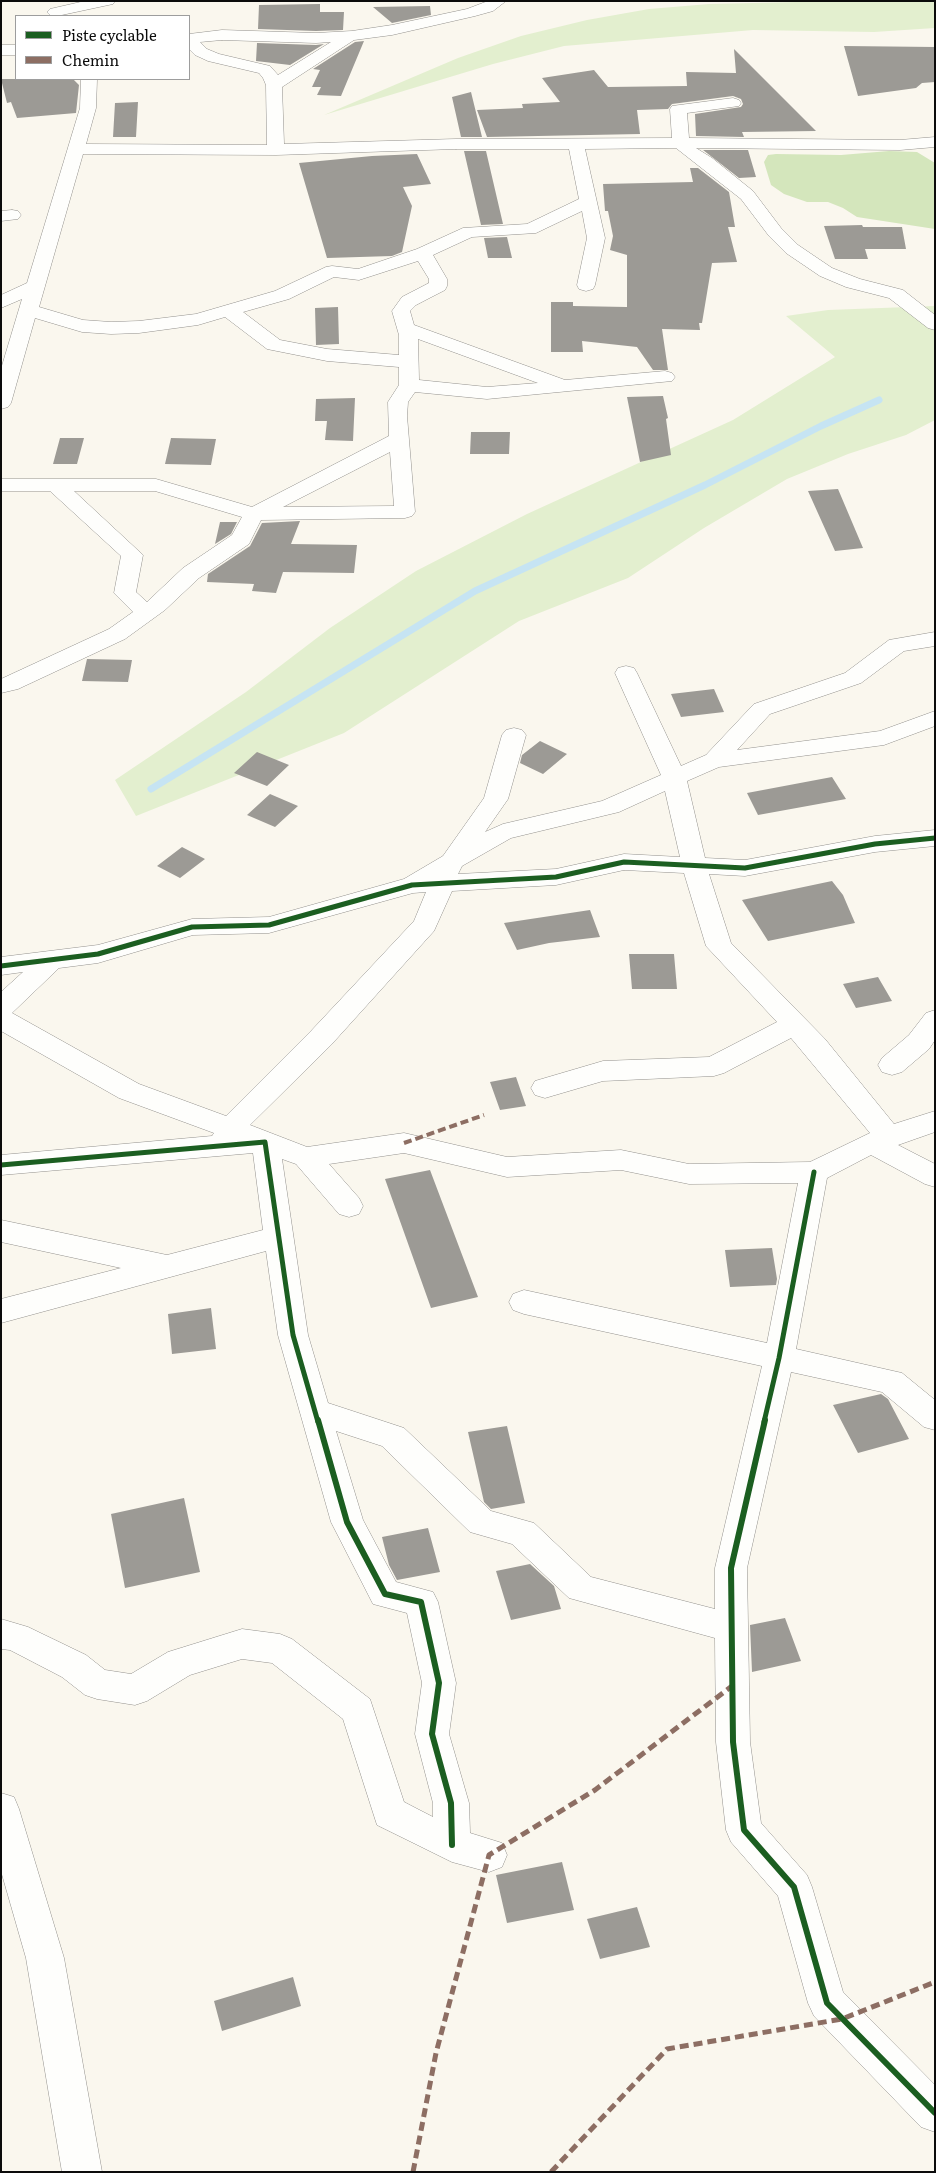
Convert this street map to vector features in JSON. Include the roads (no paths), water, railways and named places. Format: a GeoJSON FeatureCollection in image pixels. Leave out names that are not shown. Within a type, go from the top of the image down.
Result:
{"type":"FeatureCollection","features":[{"type":"Feature","properties":{"kind":"street"},"geometry":{"type":"LineString","coordinates":[[53,10],[108,1]]}},
{"type":"Feature","properties":{"kind":"street"},"geometry":{"type":"LineString","coordinates":[[190,40],[222,35],[306,38],[352,36],[470,13],[488,8],[500,1]]}},
{"type":"Feature","properties":{"kind":"street"},"geometry":{"type":"LineString","coordinates":[[274,85],[352,36]]}},
{"type":"Feature","properties":{"kind":"street"},"geometry":{"type":"LineString","coordinates":[[190,41],[201,52],[214,58],[264,69],[271,76],[274,85],[276,150]]}},
{"type":"Feature","properties":{"kind":"street"},"geometry":{"type":"LineString","coordinates":[[1,50],[15,50]]}},
{"type":"Feature","properties":{"kind":"street"},"geometry":{"type":"LineString","coordinates":[[1,403],[7,367],[28,310],[88,108],[89,80]]}},
{"type":"Feature","properties":{"kind":"street"},"geometry":{"type":"LineString","coordinates":[[733,102],[678,108],[681,144],[747,195],[775,232],[792,249],[826,272],[896,294],[935,324]]}},
{"type":"Feature","properties":{"kind":"street"},"geometry":{"type":"LineString","coordinates":[[76,149],[276,150],[456,144],[783,143],[900,145],[934,143]]}},
{"type":"Feature","properties":{"kind":"street"},"geometry":{"type":"LineString","coordinates":[[576,144],[596,238],[586,285]]}},
{"type":"Feature","properties":{"kind":"street"},"geometry":{"type":"LineString","coordinates":[[28,310],[82,326],[111,328],[139,327],[198,319],[282,295],[332,271],[359,275],[423,253],[468,232],[530,229],[589,201]]}},
{"type":"Feature","properties":{"kind":"street"},"geometry":{"type":"LineString","coordinates":[[1,485],[156,485],[254,514],[405,512],[398,402],[409,385],[409,362],[406,328],[401,311],[409,301],[438,286],[438,279],[423,253]]}},
{"type":"Feature","properties":{"kind":"street"},"geometry":{"type":"LineString","coordinates":[[1,302],[35,286]]}},
{"type":"Feature","properties":{"kind":"street"},"geometry":{"type":"LineString","coordinates":[[228,310],[274,345],[327,355],[409,362]]}},
{"type":"Feature","properties":{"kind":"street"},"geometry":{"type":"LineString","coordinates":[[406,328],[563,386]]}},
{"type":"Feature","properties":{"kind":"street"},"geometry":{"type":"LineString","coordinates":[[409,385],[487,393],[665,377]]}},
{"type":"Feature","properties":{"kind":"street"},"geometry":{"type":"LineString","coordinates":[[1,686],[10,684],[117,634],[146,613],[191,573],[241,539],[254,514],[399,439]]}},
{"type":"Feature","properties":{"kind":"street"},"geometry":{"type":"LineString","coordinates":[[55,485],[132,555],[125,593],[146,613]]}},
{"type":"Feature","properties":{"kind":"street"},"geometry":{"type":"LineString","coordinates":[[714,760],[762,709],[853,678],[897,645],[935,639]]}},
{"type":"Feature","properties":{"kind":"street"},"geometry":{"type":"LineString","coordinates":[[626,673],[674,778],[694,865],[719,946],[815,1046],[880,1140],[935,1177]]}},
{"type":"Feature","properties":{"kind":"street"},"geometry":{"type":"LineString","coordinates":[[1,966],[98,954],[192,927],[269,925],[412,885],[447,872],[503,832],[610,807],[714,760],[884,738],[935,718]]}},
{"type":"Feature","properties":{"kind":"street"},"geometry":{"type":"LineString","coordinates":[[226,1137],[321,1038],[424,925],[447,872],[496,799],[514,735]]}},
{"type":"Feature","properties":{"kind":"street"},"geometry":{"type":"LineString","coordinates":[[447,872],[556,877],[624,862],[745,868],[875,844],[935,838]]}},
{"type":"Feature","properties":{"kind":"street"},"geometry":{"type":"LineString","coordinates":[[1,1008],[51,960]]}},
{"type":"Feature","properties":{"kind":"street"},"geometry":{"type":"LineString","coordinates":[[1,1019],[129,1091],[226,1137]]}},
{"type":"Feature","properties":{"kind":"street"},"geometry":{"type":"LineString","coordinates":[[892,1065],[919,1042],[935,1019]]}},
{"type":"Feature","properties":{"kind":"street"},"geometry":{"type":"LineString","coordinates":[[545,1088],[603,1071],[714,1066],[794,1025]]}},
{"type":"Feature","properties":{"kind":"street"},"geometry":{"type":"LineString","coordinates":[[1,1165],[226,1137],[265,1142],[306,1157],[404,1143],[506,1167],[621,1160],[689,1174],[814,1172],[880,1140],[935,1121]]}},
{"type":"Feature","properties":{"kind":"street"},"geometry":{"type":"LineString","coordinates":[[265,1142],[293,1335],[347,1522],[384,1594],[421,1602],[439,1683],[432,1734],[451,1803],[452,1845]]}},
{"type":"Feature","properties":{"kind":"street"},"geometry":{"type":"LineString","coordinates":[[306,1157],[349,1206]]}},
{"type":"Feature","properties":{"kind":"street"},"geometry":{"type":"LineString","coordinates":[[814,1172],[779,1358],[730,1568],[732,1742],[744,1830],[794,1887],[827,2003],[935,2113]]}},
{"type":"Feature","properties":{"kind":"street"},"geometry":{"type":"LineString","coordinates":[[1,1231],[168,1266]]}},
{"type":"Feature","properties":{"kind":"street"},"geometry":{"type":"LineString","coordinates":[[1,1311],[278,1237]]}},
{"type":"Feature","properties":{"kind":"street"},"geometry":{"type":"LineString","coordinates":[[524,1302],[891,1382],[935,1418]]}},
{"type":"Feature","properties":{"kind":"street"},"geometry":{"type":"LineString","coordinates":[[315,1411],[393,1437],[481,1522],[522,1533],[581,1588],[731,1628]]}},
{"type":"Feature","properties":{"kind":"street"},"geometry":{"type":"LineString","coordinates":[[1,1634],[16,1637],[74,1666],[97,1684],[135,1690],[180,1663],[242,1644],[280,1649],[358,1710],[390,1813],[452,1845],[489,1855]]}},
{"type":"Feature","properties":{"kind":"street"},"geometry":{"type":"LineString","coordinates":[[1,1809],[44,1958],[82,2172]]}},
{"type":"Feature","properties":{"kind":"waterway"},"geometry":{"type":"LineString","coordinates":[[151,789],[475,591],[705,485],[821,426],[879,400]]}}]}
